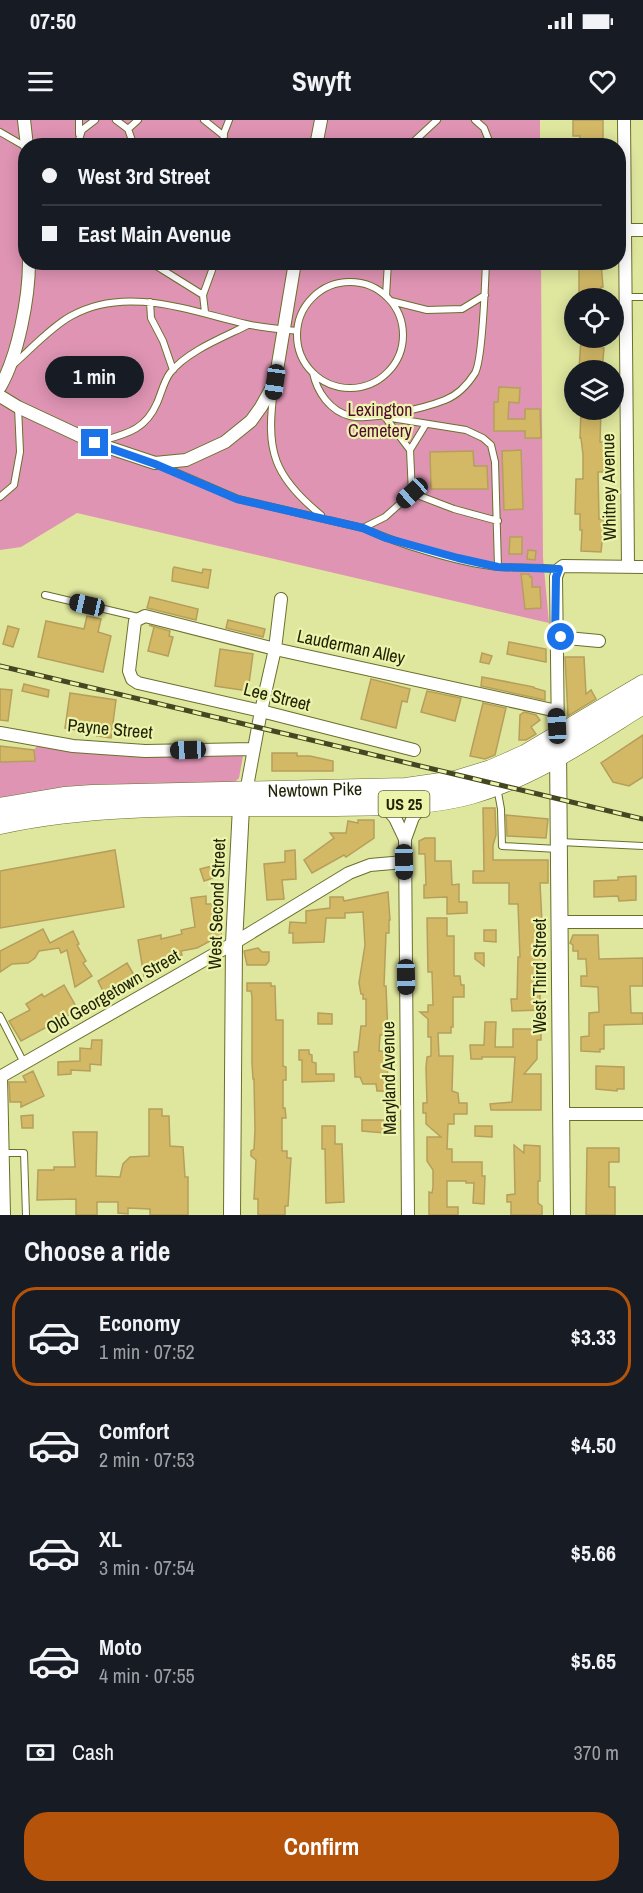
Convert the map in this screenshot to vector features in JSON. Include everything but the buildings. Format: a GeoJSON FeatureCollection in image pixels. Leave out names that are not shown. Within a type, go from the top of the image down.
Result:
{"type":"FeatureCollection","features":[{"type":"Feature","properties":{"kind":"main road","name":"Newtown Pike"},"geometry":{"type":"LineString","coordinates":[[0,808],[64,797],[92,795],[384,805],[425,803],[471,794],[497,785],[558,747],[643,685]]}},
{"type":"Feature","properties":{"kind":"main road","name":"Newtown Pike"},"geometry":{"type":"LineString","coordinates":[[0,824],[31,817],[73,812],[433,786],[469,778],[558,747],[643,704]]}},
{"type":"Feature","properties":{"kind":"main road","name":"West Third Street"},"geometry":{"type":"LineString","coordinates":[[558,747],[562,1215]]}},
{"type":"Feature","properties":{"kind":"main road","name":"West Second Street"},"geometry":{"type":"LineString","coordinates":[[232,1215],[234,944],[243,799]]}},
{"type":"Feature","properties":{"kind":"street"},"geometry":{"type":"LineString","coordinates":[[24,120],[25,138]]}},
{"type":"Feature","properties":{"kind":"street"},"geometry":{"type":"LineString","coordinates":[[318,138],[321,120]]}},
{"type":"Feature","properties":{"kind":"street","name":"Whitney Avenue"},"geometry":{"type":"LineString","coordinates":[[624,120],[624,138]]}},
{"type":"Feature","properties":{"kind":"street"},"geometry":{"type":"LineString","coordinates":[[626,230],[643,230]]}},
{"type":"Feature","properties":{"kind":"street"},"geometry":{"type":"LineString","coordinates":[[0,387],[14,356],[26,299],[28,270]]}},
{"type":"Feature","properties":{"kind":"street"},"geometry":{"type":"LineString","coordinates":[[0,396],[18,407],[95,443],[155,464],[186,460],[225,442],[251,421],[261,407],[275,382],[294,270]]}},
{"type":"Feature","properties":{"kind":"street","name":"Whitney Avenue"},"geometry":{"type":"LineString","coordinates":[[625,270],[628,566]]}},
{"type":"Feature","properties":{"kind":"street"},"geometry":{"type":"LineString","coordinates":[[558,747],[555,637],[556,577],[559,569],[564,566],[643,567]]}},
{"type":"Feature","properties":{"kind":"street","name":"West Second Street"},"geometry":{"type":"LineString","coordinates":[[243,799],[275,649],[281,599]]}},
{"type":"Feature","properties":{"kind":"street","name":"Lauderman Alley"},"geometry":{"type":"LineString","coordinates":[[139,617],[145,616],[275,649],[557,711]]}},
{"type":"Feature","properties":{"kind":"street","name":"Lee Street"},"geometry":{"type":"LineString","coordinates":[[139,617],[135,621],[129,665],[129,675],[132,679],[146,685],[261,711],[414,750]]}},
{"type":"Feature","properties":{"kind":"street"},"geometry":{"type":"LineString","coordinates":[[555,637],[598,641]]}},
{"type":"Feature","properties":{"kind":"street","name":"Payne Street"},"geometry":{"type":"LineString","coordinates":[[0,733],[73,746],[145,751],[253,749]]}},
{"type":"Feature","properties":{"kind":"street","name":"Maryland Avenue"},"geometry":{"type":"LineString","coordinates":[[408,1215],[404,862],[405,839],[413,817],[425,803]]}},
{"type":"Feature","properties":{"kind":"street"},"geometry":{"type":"LineString","coordinates":[[384,805],[395,818],[405,839]]}},
{"type":"Feature","properties":{"kind":"street","name":"Old Georgetown Street"},"geometry":{"type":"LineString","coordinates":[[0,1077],[234,944],[358,868],[404,862]]}},
{"type":"Feature","properties":{"kind":"street"},"geometry":{"type":"LineString","coordinates":[[560,922],[643,922]]}},
{"type":"Feature","properties":{"kind":"street"},"geometry":{"type":"LineString","coordinates":[[0,1077],[4,1215]]}},
{"type":"Feature","properties":{"kind":"street"},"geometry":{"type":"LineString","coordinates":[[561,1114],[643,1114]]}},
{"type":"Feature","properties":{"kind":"lane"},"geometry":{"type":"LineString","coordinates":[[79,120],[79,136]]}},
{"type":"Feature","properties":{"kind":"lane"},"geometry":{"type":"LineString","coordinates":[[79,136],[87,124],[95,120]]}},
{"type":"Feature","properties":{"kind":"lane"},"geometry":{"type":"LineString","coordinates":[[116,120],[128,129],[131,138]]}},
{"type":"Feature","properties":{"kind":"lane"},"geometry":{"type":"LineString","coordinates":[[128,129],[138,120]]}},
{"type":"Feature","properties":{"kind":"lane"},"geometry":{"type":"LineString","coordinates":[[204,120],[224,136],[229,120]]}},
{"type":"Feature","properties":{"kind":"lane"},"geometry":{"type":"LineString","coordinates":[[417,138],[436,120]]}},
{"type":"Feature","properties":{"kind":"lane"},"geometry":{"type":"LineString","coordinates":[[475,120],[484,128],[488,138]]}},
{"type":"Feature","properties":{"kind":"lane"},"geometry":{"type":"LineString","coordinates":[[0,132],[18,142]]}},
{"type":"Feature","properties":{"kind":"lane"},"geometry":{"type":"LineString","coordinates":[[163,270],[203,295]]}},
{"type":"Feature","properties":{"kind":"lane"},"geometry":{"type":"LineString","coordinates":[[205,312],[203,295],[212,270]]}},
{"type":"Feature","properties":{"kind":"lane"},"geometry":{"type":"LineString","coordinates":[[388,270],[388,298]]}},
{"type":"Feature","properties":{"kind":"lane"},"geometry":{"type":"LineString","coordinates":[[385,417],[446,400],[465,388],[477,370],[486,270]]}},
{"type":"Feature","properties":{"kind":"lane"},"geometry":{"type":"LineString","coordinates":[[313,373],[328,383],[345,388],[363,387],[379,380],[392,368],[401,352],[403,334],[400,316],[388,298],[372,286],[355,282],[338,283],[322,289],[310,300],[301,314],[297,331],[301,353],[313,373],[316,386],[328,403],[350,416],[385,417],[466,430],[483,438],[491,445],[495,462],[498,567]]}},
{"type":"Feature","properties":{"kind":"lane"},"geometry":{"type":"LineString","coordinates":[[388,298],[427,310],[462,309],[485,296]]}},
{"type":"Feature","properties":{"kind":"lane"},"geometry":{"type":"LineString","coordinates":[[625,297],[643,297]]}},
{"type":"Feature","properties":{"kind":"lane"},"geometry":{"type":"LineString","coordinates":[[8,369],[70,317],[92,308],[114,303],[150,302],[205,312],[248,324],[297,331]]}},
{"type":"Feature","properties":{"kind":"lane"},"geometry":{"type":"LineString","coordinates":[[150,302],[151,318],[163,341],[173,370]]}},
{"type":"Feature","properties":{"kind":"lane"},"geometry":{"type":"LineString","coordinates":[[95,443],[140,428],[156,406],[169,374],[179,364],[208,345],[248,324]]}},
{"type":"Feature","properties":{"kind":"lane"},"geometry":{"type":"LineString","coordinates":[[275,382],[270,418],[272,451],[285,479],[309,505],[325,518]]}},
{"type":"Feature","properties":{"kind":"lane"},"geometry":{"type":"LineString","coordinates":[[0,497],[14,485],[20,452],[18,407]]}},
{"type":"Feature","properties":{"kind":"lane"},"geometry":{"type":"LineString","coordinates":[[385,417],[410,450]]}},
{"type":"Feature","properties":{"kind":"lane"},"geometry":{"type":"LineString","coordinates":[[412,493],[410,450],[426,424]]}},
{"type":"Feature","properties":{"kind":"lane"},"geometry":{"type":"LineString","coordinates":[[155,464],[237,499],[363,528],[386,538],[476,563],[498,567],[559,569]]}},
{"type":"Feature","properties":{"kind":"lane"},"geometry":{"type":"LineString","coordinates":[[363,528],[385,517],[412,493]]}},
{"type":"Feature","properties":{"kind":"lane"},"geometry":{"type":"LineString","coordinates":[[412,493],[498,520]]}},
{"type":"Feature","properties":{"kind":"lane"},"geometry":{"type":"LineString","coordinates":[[45,595],[139,617]]}},
{"type":"Feature","properties":{"kind":"lane"},"geometry":{"type":"LineString","coordinates":[[497,785],[500,794],[500,843],[502,846],[643,846]]}},
{"type":"Feature","properties":{"kind":"lane"},"geometry":{"type":"LineString","coordinates":[[0,1016],[25,1064]]}},
{"type":"Feature","properties":{"kind":"lane"},"geometry":{"type":"LineString","coordinates":[[3,1153],[24,1153],[26,1215]]}},
{"type":"Feature","properties":{"kind":"green space","name":"Lexington Cemetery"},"geometry":{"type":"Polygon","coordinates":[[[0,120],[540,120],[540,138],[18,138],[18,270],[541,270],[543,558],[549,623],[77,513],[21,547],[0,550],[0,120]]]}},
{"type":"Feature","properties":{"kind":"green space"},"geometry":{"type":"Polygon","coordinates":[[[37,746],[134,757],[243,756],[239,778],[233,784],[66,788],[0,798],[0,762],[34,761],[34,750],[37,746]]]}},
{"type":"Feature","properties":{"kind":"railway"},"geometry":{"type":"LineString","coordinates":[[0,666],[643,819]]}},
{"type":"Feature","properties":{"kind":"route"},"geometry":{"type":"LineString","coordinates":[[95,443],[155,464],[237,499],[311,514],[476,563],[498,567],[559,569],[556,577],[555,637],[561,637]]}}]}
